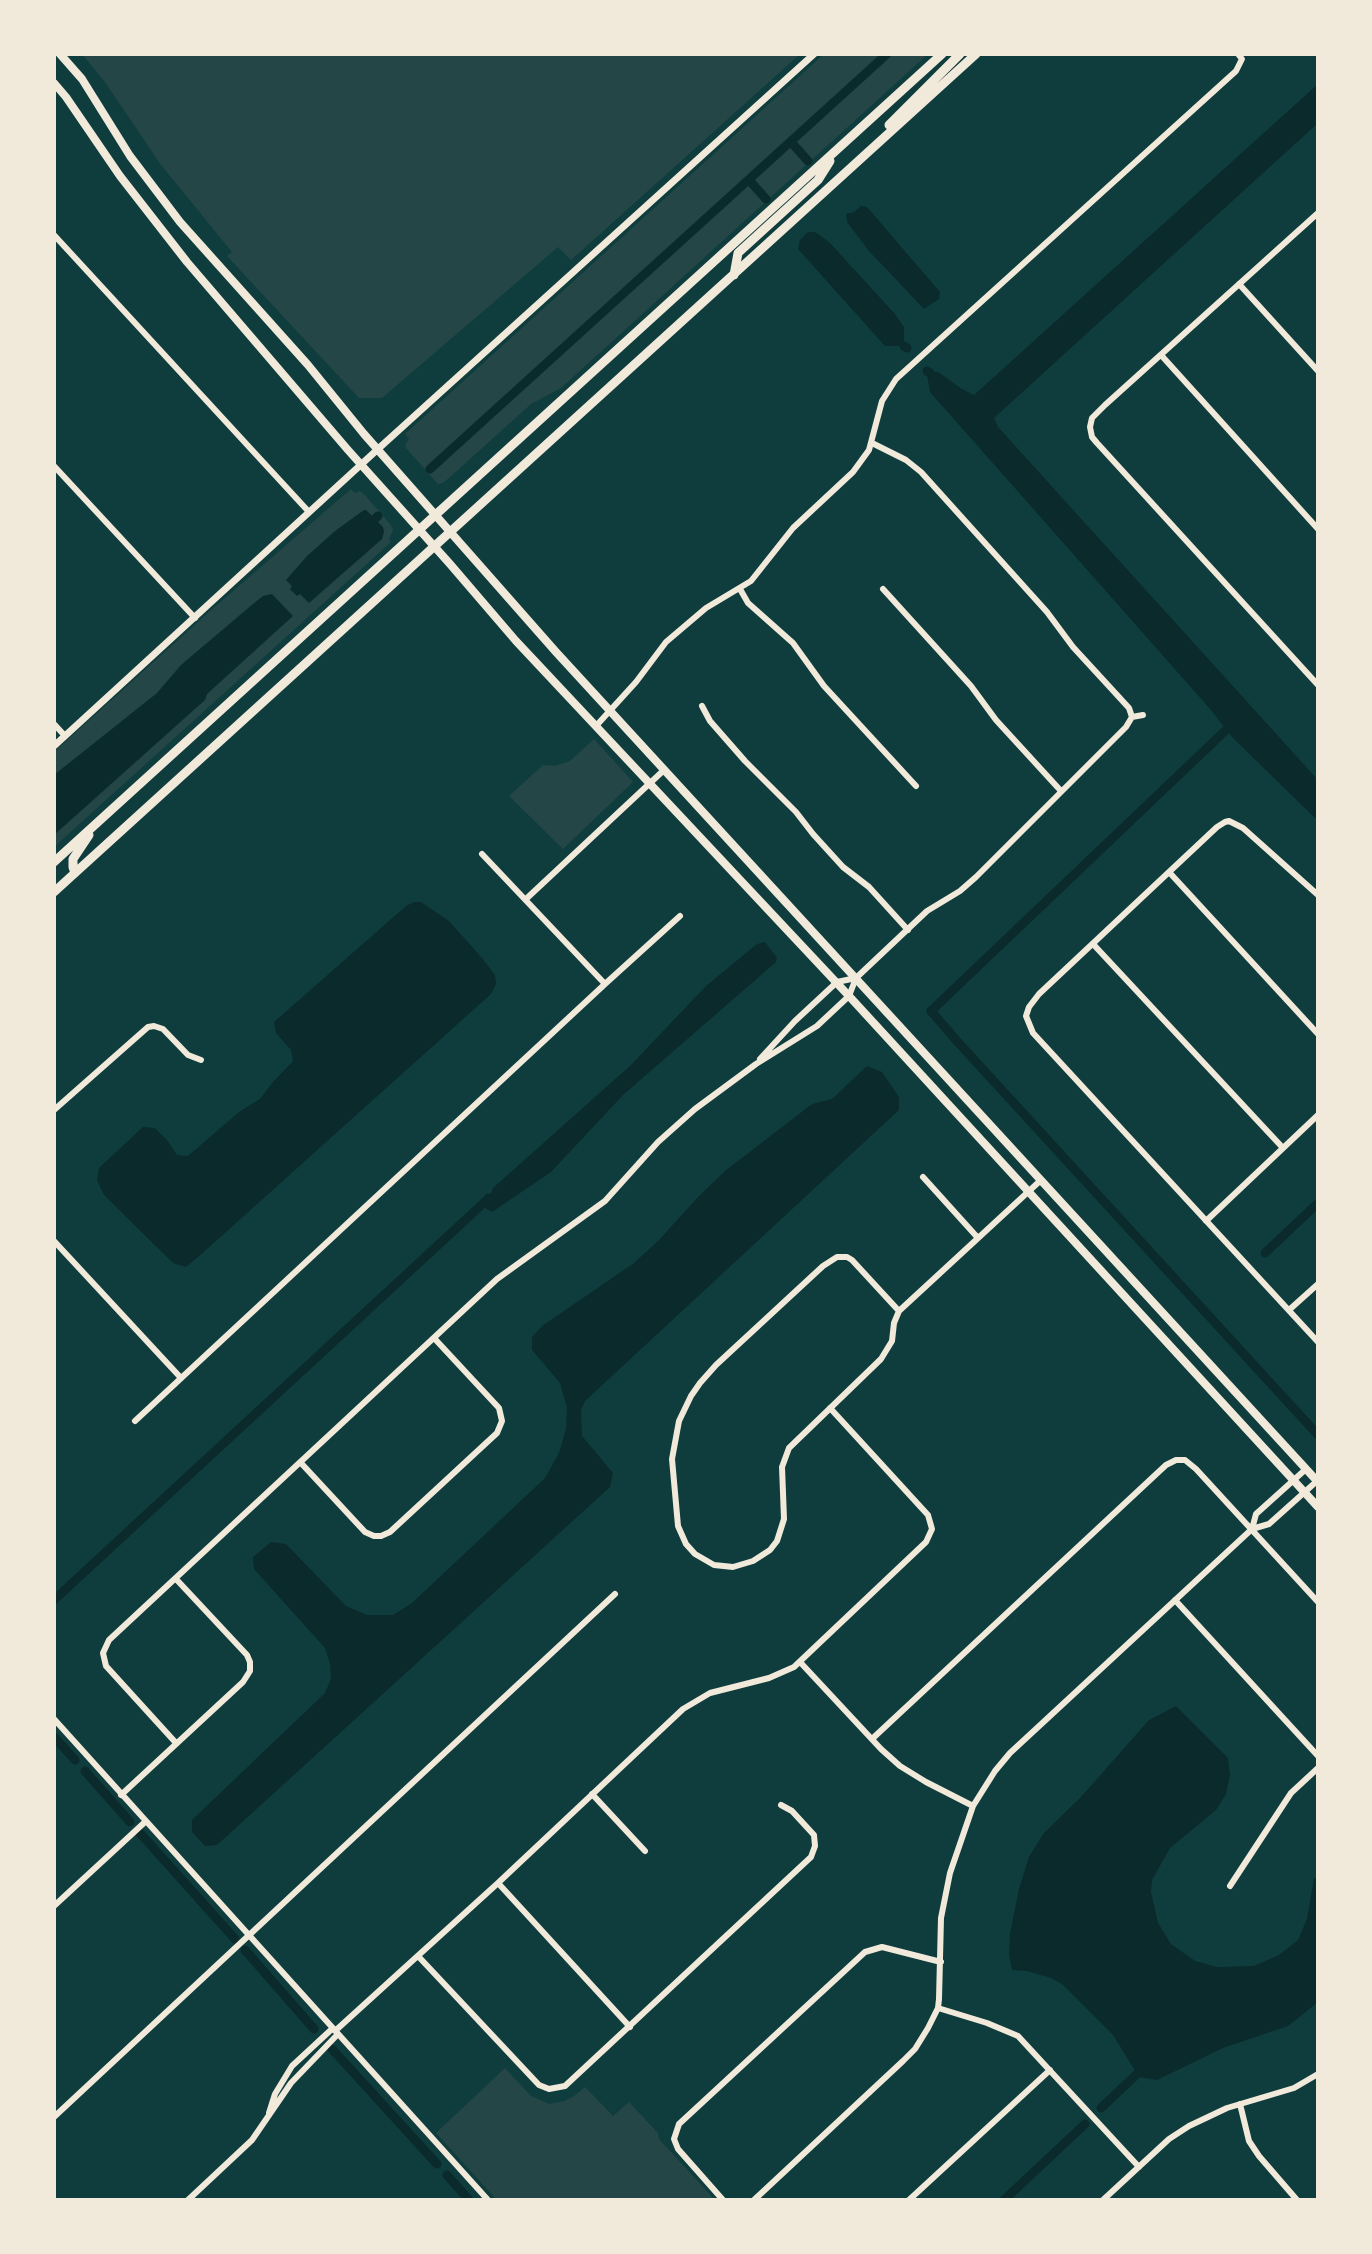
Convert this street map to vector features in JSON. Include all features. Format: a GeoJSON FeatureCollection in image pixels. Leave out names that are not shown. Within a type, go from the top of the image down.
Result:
{"type":"FeatureCollection","features":[{"type":"Feature","properties":{"kind":"main road"},"geometry":{"type":"LineString","coordinates":[[60,54],[82,79],[130,156],[180,222],[308,365],[451,532],[610,711],[1317,1482]]}},
{"type":"Feature","properties":{"kind":"main road"},"geometry":{"type":"LineString","coordinates":[[54,862],[942,54]]}},
{"type":"Feature","properties":{"kind":"main road"},"geometry":{"type":"LineString","coordinates":[[870,150],[882,131],[960,54]]}},
{"type":"Feature","properties":{"kind":"main road"},"geometry":{"type":"LineString","coordinates":[[54,892],[976,54]]}},
{"type":"Feature","properties":{"kind":"main road"},"geometry":{"type":"LineString","coordinates":[[54,83],[120,176],[187,262],[360,464],[516,640],[837,982],[1318,1507]]}},
{"type":"Feature","properties":{"kind":"main road"},"geometry":{"type":"LineString","coordinates":[[734,274],[738,253],[819,180],[835,151]]}},
{"type":"Feature","properties":{"kind":"main road"},"geometry":{"type":"LineString","coordinates":[[75,873],[73,859],[95,825]]}},
{"type":"Feature","properties":{"kind":"street"},"geometry":{"type":"LineString","coordinates":[[54,746],[360,464],[814,54]]}},
{"type":"Feature","properties":{"kind":"street"},"geometry":{"type":"LineString","coordinates":[[596,726],[636,682],[666,642],[706,608],[740,589],[755,576],[793,528],[853,472],[866,456],[872,443],[882,401],[896,379],[1236,71],[1240,57]]}},
{"type":"Feature","properties":{"kind":"street"},"geometry":{"type":"LineString","coordinates":[[1318,214],[1096,412],[1090,427],[1092,437],[1097,443],[1318,685]]}},
{"type":"Feature","properties":{"kind":"street"},"geometry":{"type":"LineString","coordinates":[[54,235],[309,512]]}},
{"type":"Feature","properties":{"kind":"street"},"geometry":{"type":"LineString","coordinates":[[1239,284],[1318,371]]}},
{"type":"Feature","properties":{"kind":"street"},"geometry":{"type":"LineString","coordinates":[[1161,355],[1318,529]]}},
{"type":"Feature","properties":{"kind":"street"},"geometry":{"type":"LineString","coordinates":[[872,443],[906,460],[921,472],[1047,612],[1073,647],[1129,708],[1132,717]]}},
{"type":"Feature","properties":{"kind":"street"},"geometry":{"type":"LineString","coordinates":[[54,466],[195,618]]}},
{"type":"Feature","properties":{"kind":"street"},"geometry":{"type":"LineString","coordinates":[[740,589],[748,603],[802,654],[824,686],[916,786]]}},
{"type":"Feature","properties":{"kind":"street"},"geometry":{"type":"LineString","coordinates":[[883,589],[971,686],[996,720],[1061,791]]}},
{"type":"Feature","properties":{"kind":"street"},"geometry":{"type":"LineString","coordinates":[[702,706],[710,721],[796,812],[843,867],[869,887],[908,930]]}},
{"type":"Feature","properties":{"kind":"street"},"geometry":{"type":"LineString","coordinates":[[176,1743],[108,1669],[103,1657],[109,1640],[497,1279],[605,1201],[675,1126],[756,1064],[818,1026],[849,996],[856,978],[935,904],[967,885],[1126,727],[1132,717],[1143,715]]}},
{"type":"Feature","properties":{"kind":"street"},"geometry":{"type":"LineString","coordinates":[[54,724],[65,736]]}},
{"type":"Feature","properties":{"kind":"street"},"geometry":{"type":"LineString","coordinates":[[526,899],[664,770]]}},
{"type":"Feature","properties":{"kind":"street"},"geometry":{"type":"LineString","coordinates":[[1318,895],[1243,828],[1229,821],[1217,826],[1033,1000],[1026,1016],[1033,1033],[1318,1342]]}},
{"type":"Feature","properties":{"kind":"street"},"geometry":{"type":"LineString","coordinates":[[482,854],[605,984]]}},
{"type":"Feature","properties":{"kind":"street"},"geometry":{"type":"LineString","coordinates":[[1169,872],[1318,1034]]}},
{"type":"Feature","properties":{"kind":"street"},"geometry":{"type":"LineString","coordinates":[[135,1421],[680,916]]}},
{"type":"Feature","properties":{"kind":"street"},"geometry":{"type":"LineString","coordinates":[[1093,944],[1283,1148]]}},
{"type":"Feature","properties":{"kind":"street"},"geometry":{"type":"LineString","coordinates":[[756,1064],[795,1021],[837,982],[856,978]]}},
{"type":"Feature","properties":{"kind":"street"},"geometry":{"type":"LineString","coordinates":[[54,1110],[144,1030],[154,1026],[166,1032],[188,1055],[201,1060]]}},
{"type":"Feature","properties":{"kind":"street"},"geometry":{"type":"LineString","coordinates":[[1206,1221],[1318,1115]]}},
{"type":"Feature","properties":{"kind":"street"},"geometry":{"type":"LineString","coordinates":[[923,1177],[978,1238]]}},
{"type":"Feature","properties":{"kind":"street"},"geometry":{"type":"LineString","coordinates":[[899,1311],[856,1264],[847,1257],[837,1257],[823,1266],[716,1365],[700,1383],[680,1421],[672,1459],[676,1516],[681,1535],[695,1554],[705,1562],[722,1567],[745,1565],[770,1550],[777,1541],[784,1519],[782,1467],[784,1458],[798,1438],[873,1368],[888,1350],[899,1311],[1041,1180]]}},
{"type":"Feature","properties":{"kind":"street"},"geometry":{"type":"LineString","coordinates":[[54,1241],[181,1378]]}},
{"type":"Feature","properties":{"kind":"street"},"geometry":{"type":"LineString","coordinates":[[1289,1310],[1318,1284]]}},
{"type":"Feature","properties":{"kind":"street"},"geometry":{"type":"LineString","coordinates":[[301,1463],[362,1530],[377,1536],[390,1532],[497,1433],[502,1418],[495,1404],[434,1338]]}},
{"type":"Feature","properties":{"kind":"street"},"geometry":{"type":"LineString","coordinates":[[269,2114],[275,2094],[290,2069],[498,1883],[689,1704],[710,1693],[778,1675],[800,1662],[917,1552],[931,1534],[932,1524],[928,1515],[830,1408]]}},
{"type":"Feature","properties":{"kind":"street"},"geometry":{"type":"LineString","coordinates":[[872,1738],[1166,1465],[1181,1459],[1190,1463],[1318,1602]]}},
{"type":"Feature","properties":{"kind":"street"},"geometry":{"type":"LineString","coordinates":[[1252,1529],[1256,1514],[1306,1469]]}},
{"type":"Feature","properties":{"kind":"street"},"geometry":{"type":"LineString","coordinates":[[754,2200],[915,2049],[928,2028],[938,2008],[941,1918],[950,1873],[973,1806],[995,1771],[1010,1753],[1252,1529],[1269,1524],[1317,1482]]}},
{"type":"Feature","properties":{"kind":"street"},"geometry":{"type":"LineString","coordinates":[[120,1795],[243,1682],[250,1671],[247,1655],[176,1579]]}},
{"type":"Feature","properties":{"kind":"street"},"geometry":{"type":"LineString","coordinates":[[54,2117],[615,1594]]}},
{"type":"Feature","properties":{"kind":"street"},"geometry":{"type":"LineString","coordinates":[[1175,1600],[1318,1756]]}},
{"type":"Feature","properties":{"kind":"street"},"geometry":{"type":"LineString","coordinates":[[800,1662],[889,1756],[913,1775],[973,1806]]}},
{"type":"Feature","properties":{"kind":"street"},"geometry":{"type":"LineString","coordinates":[[54,1719],[120,1795],[488,2200]]}},
{"type":"Feature","properties":{"kind":"street"},"geometry":{"type":"LineString","coordinates":[[1230,1886],[1291,1794],[1318,1768]]}},
{"type":"Feature","properties":{"kind":"street"},"geometry":{"type":"LineString","coordinates":[[592,1794],[645,1851]]}},
{"type":"Feature","properties":{"kind":"street"},"geometry":{"type":"LineString","coordinates":[[418,1956],[535,2082],[543,2088],[554,2089],[570,2083],[811,1857],[815,1846],[814,1835],[792,1811],[781,1805]]}},
{"type":"Feature","properties":{"kind":"street"},"geometry":{"type":"LineString","coordinates":[[54,1906],[145,1822]]}},
{"type":"Feature","properties":{"kind":"street"},"geometry":{"type":"LineString","coordinates":[[498,1883],[630,2027]]}},
{"type":"Feature","properties":{"kind":"street"},"geometry":{"type":"LineString","coordinates":[[723,2200],[680,2153],[674,2139],[679,2124],[859,1957],[871,1949],[891,1948],[941,1962]]}},
{"type":"Feature","properties":{"kind":"street"},"geometry":{"type":"LineString","coordinates":[[938,2008],[987,2023],[1018,2036],[1139,2167]]}},
{"type":"Feature","properties":{"kind":"street"},"geometry":{"type":"LineString","coordinates":[[188,2200],[252,2140],[291,2083],[335,2031]]}},
{"type":"Feature","properties":{"kind":"street"},"geometry":{"type":"LineString","coordinates":[[909,2200],[1050,2070]]}},
{"type":"Feature","properties":{"kind":"street"},"geometry":{"type":"LineString","coordinates":[[1103,2200],[1169,2139],[1189,2126],[1211,2114],[1282,2092],[1318,2074]]}},
{"type":"Feature","properties":{"kind":"street"},"geometry":{"type":"LineString","coordinates":[[1240,2104],[1249,2141],[1297,2200]]}},
{"type":"Feature","properties":{"kind":"shaded area"},"geometry":{"type":"Polygon","coordinates":[[[82,54],[800,54],[571,260],[558,247],[382,398],[359,398],[227,256],[232,252],[161,165],[105,82],[82,54]]]}},
{"type":"Feature","properties":{"kind":"shaded area"},"geometry":{"type":"Polygon","coordinates":[[[824,54],[928,54],[561,388],[531,404],[450,477],[438,484],[406,448],[405,445],[409,439],[405,434],[824,54]]]}},
{"type":"Feature","properties":{"kind":"shaded area"},"geometry":{"type":"Polygon","coordinates":[[[1318,84],[1318,123],[994,418],[998,427],[1318,780],[1318,821],[1231,736],[1211,710],[930,392],[927,375],[931,372],[938,372],[974,395],[1318,84]]]}},
{"type":"Feature","properties":{"kind":"shaded area"},"geometry":{"type":"Polygon","coordinates":[[[861,206],[867,207],[940,292],[939,299],[924,309],[869,251],[847,222],[846,214],[854,212],[861,206]]]}},
{"type":"Feature","properties":{"kind":"shaded area"},"geometry":{"type":"Polygon","coordinates":[[[808,232],[815,232],[829,242],[895,314],[904,327],[904,346],[885,346],[798,249],[800,240],[808,232]]]}},
{"type":"Feature","properties":{"kind":"shaded area"},"geometry":{"type":"Polygon","coordinates":[[[351,489],[355,493],[360,491],[364,494],[391,525],[393,530],[389,539],[391,542],[54,847],[54,752],[210,611],[351,489]]]}},
{"type":"Feature","properties":{"kind":"shaded area"},"geometry":{"type":"Polygon","coordinates":[[[364,510],[383,527],[382,539],[309,603],[300,594],[297,596],[290,589],[292,586],[286,580],[307,556],[335,531],[364,510]]]}},
{"type":"Feature","properties":{"kind":"shaded area"},"geometry":{"type":"Polygon","coordinates":[[[272,594],[293,616],[207,694],[205,700],[54,835],[54,775],[157,693],[181,665],[253,604],[263,596],[272,594]]]}},
{"type":"Feature","properties":{"kind":"shaded area"},"geometry":{"type":"Polygon","coordinates":[[[594,739],[633,782],[563,849],[509,796],[543,765],[555,766],[570,761],[594,739]]]}},
{"type":"Feature","properties":{"kind":"shaded area"},"geometry":{"type":"Polygon","coordinates":[[[414,902],[421,902],[449,921],[482,958],[495,975],[496,984],[491,994],[197,1258],[186,1267],[173,1263],[104,1195],[97,1180],[99,1168],[143,1127],[155,1128],[177,1155],[188,1156],[239,1112],[260,1099],[293,1061],[291,1050],[276,1033],[274,1022],[406,906],[414,902]]]}},
{"type":"Feature","properties":{"kind":"shaded area"},"geometry":{"type":"Polygon","coordinates":[[[765,942],[777,958],[776,962],[623,1095],[551,1172],[492,1212],[485,1208],[493,1188],[631,1065],[706,986],[757,944],[765,942]]]}},
{"type":"Feature","properties":{"kind":"shaded area"},"geometry":{"type":"Polygon","coordinates":[[[867,1066],[882,1072],[899,1097],[899,1110],[585,1401],[581,1410],[582,1436],[613,1473],[610,1487],[217,1845],[205,1846],[192,1832],[192,1820],[325,1693],[331,1679],[330,1664],[325,1648],[254,1569],[253,1557],[271,1542],[286,1544],[346,1606],[367,1615],[393,1615],[412,1603],[545,1478],[559,1453],[566,1429],[567,1408],[560,1383],[532,1350],[532,1337],[542,1326],[634,1263],[725,1171],[812,1104],[832,1099],[867,1066]]]}},
{"type":"Feature","properties":{"kind":"shaded area"},"geometry":{"type":"Polygon","coordinates":[[[1176,1706],[1228,1758],[1230,1775],[1226,1794],[1216,1810],[1170,1848],[1152,1880],[1151,1892],[1158,1923],[1171,1944],[1195,1961],[1217,1967],[1254,1966],[1279,1955],[1298,1940],[1307,1919],[1314,1878],[1318,1879],[1318,2002],[1288,2026],[1223,2048],[1157,2080],[1139,2077],[1113,2035],[1062,1984],[1027,1971],[1012,1970],[1009,1954],[1010,1934],[1019,1889],[1029,1857],[1043,1834],[1081,1797],[1149,1720],[1176,1706]]]}},
{"type":"Feature","properties":{"kind":"shaded area"},"geometry":{"type":"Polygon","coordinates":[[[505,2068],[531,2096],[549,2104],[564,2101],[585,2087],[613,2116],[629,2102],[658,2133],[659,2139],[715,2200],[497,2200],[436,2133],[505,2068]]]}},
{"type":"Feature","properties":{"kind":"waterway"},"geometry":{"type":"LineString","coordinates":[[430,469],[887,54]]}},
{"type":"Feature","properties":{"kind":"waterway"},"geometry":{"type":"LineString","coordinates":[[791,142],[808,161]]}},
{"type":"Feature","properties":{"kind":"waterway"},"geometry":{"type":"LineString","coordinates":[[749,180],[766,199]]}},
{"type":"Feature","properties":{"kind":"waterway"},"geometry":{"type":"LineString","coordinates":[[365,528],[378,516]]}},
{"type":"Feature","properties":{"kind":"waterway"},"geometry":{"type":"LineString","coordinates":[[1226,730],[931,1011],[1318,1435]]}},
{"type":"Feature","properties":{"kind":"waterway"},"geometry":{"type":"LineString","coordinates":[[54,1600],[489,1198]]}},
{"type":"Feature","properties":{"kind":"waterway"},"geometry":{"type":"LineString","coordinates":[[1265,1253],[1318,1203]]}},
{"type":"Feature","properties":{"kind":"waterway"},"geometry":{"type":"LineString","coordinates":[[54,1737],[75,1760]]}},
{"type":"Feature","properties":{"kind":"waterway"},"geometry":{"type":"LineString","coordinates":[[85,1771],[130,1822]]}},
{"type":"Feature","properties":{"kind":"waterway"},"geometry":{"type":"LineString","coordinates":[[140,1833],[235,1939]]}},
{"type":"Feature","properties":{"kind":"waterway"},"geometry":{"type":"LineString","coordinates":[[245,1950],[314,2029]]}},
{"type":"Feature","properties":{"kind":"waterway"},"geometry":{"type":"LineString","coordinates":[[332,2049],[437,2164]]}},
{"type":"Feature","properties":{"kind":"waterway"},"geometry":{"type":"LineString","coordinates":[[1101,2108],[1137,2074]]}},
{"type":"Feature","properties":{"kind":"waterway"},"geometry":{"type":"LineString","coordinates":[[1004,2200],[1085,2124]]}},
{"type":"Feature","properties":{"kind":"waterway"},"geometry":{"type":"LineString","coordinates":[[447,2175],[469,2200]]}}]}
